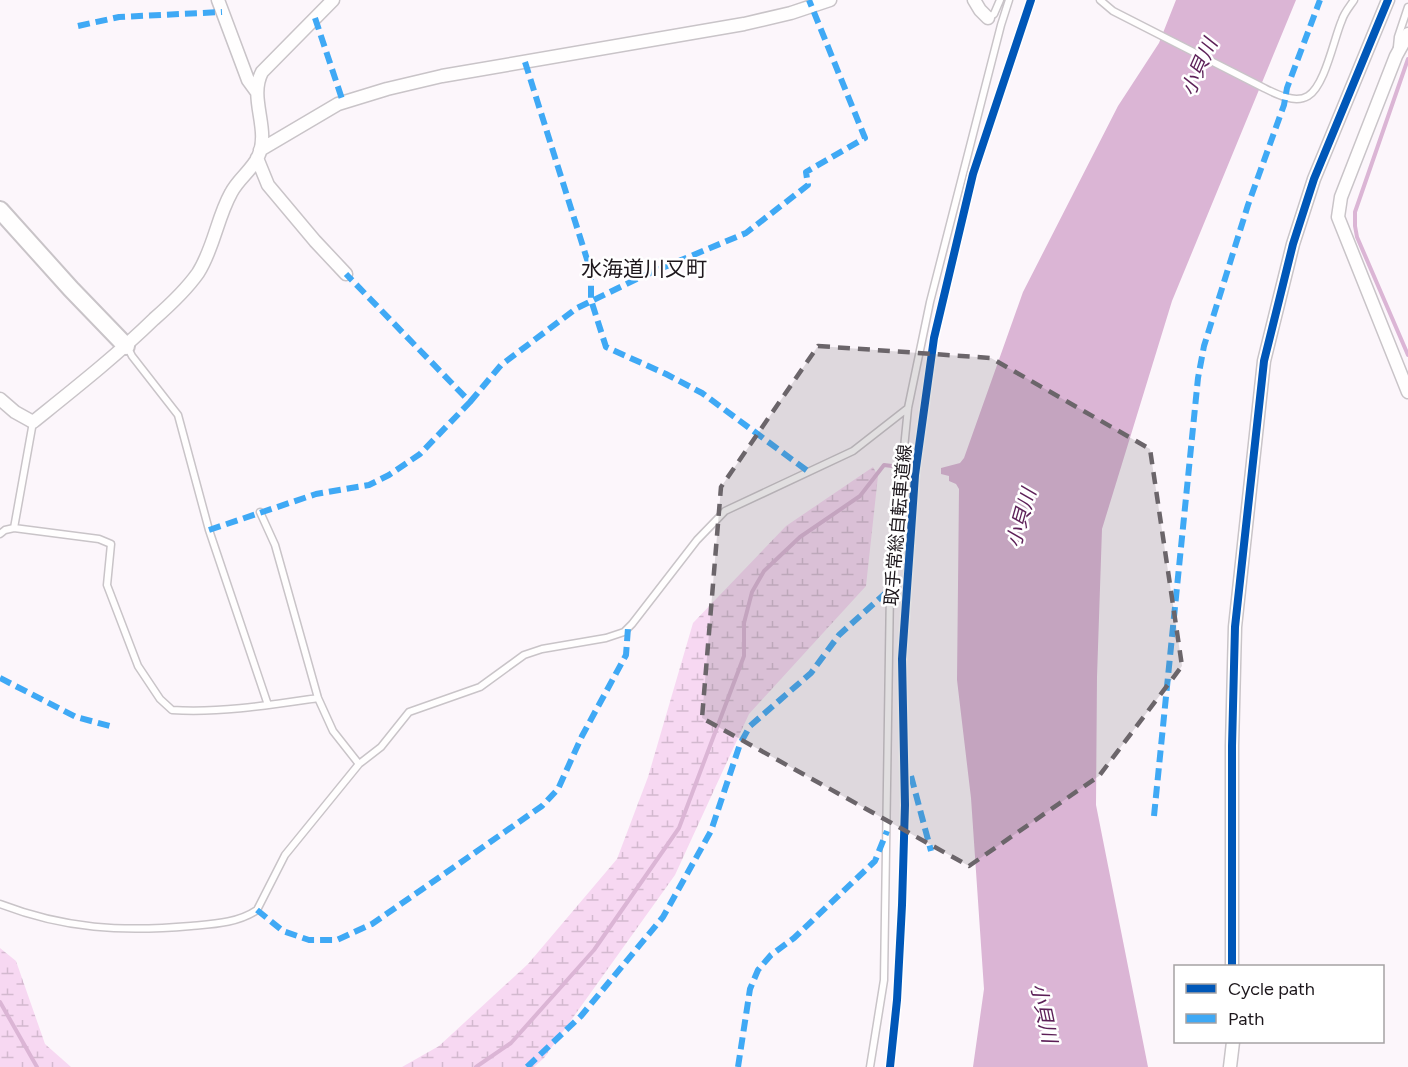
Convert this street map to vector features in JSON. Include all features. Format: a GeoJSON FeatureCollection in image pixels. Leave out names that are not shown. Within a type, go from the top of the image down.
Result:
{"type":"FeatureCollection","features":[{"type":"Feature","properties":{"kind":"street"},"geometry":{"type":"LineString","coordinates":[[218,0],[248,80],[256,91]]}},
{"type":"Feature","properties":{"kind":"street"},"geometry":{"type":"LineString","coordinates":[[333,0],[262,72],[257,81],[256,91],[262,124],[259,154],[268,185],[346,274]]}},
{"type":"Feature","properties":{"kind":"street"},"geometry":{"type":"LineString","coordinates":[[0,399],[15,412],[33,422],[126,346],[179,296],[198,272],[211,246],[228,199],[237,182],[259,154],[338,104],[442,76],[744,24],[791,13],[830,0]]}},
{"type":"Feature","properties":{"kind":"street"},"geometry":{"type":"LineString","coordinates":[[974,0],[988,18]]}},
{"type":"Feature","properties":{"kind":"street"},"geometry":{"type":"LineString","coordinates":[[1232,965],[1232,746],[1235,627],[1264,361],[1293,244],[1314,179],[1388,0]]}},
{"type":"Feature","properties":{"kind":"street"},"geometry":{"type":"LineString","coordinates":[[1408,34],[1402,57],[1341,197],[1338,217],[1408,392]]}},
{"type":"Feature","properties":{"kind":"street"},"geometry":{"type":"LineString","coordinates":[[0,210],[126,346]]}},
{"type":"Feature","properties":{"kind":"street"},"geometry":{"type":"LineString","coordinates":[[1230,1067],[1233,1043]]}},
{"type":"Feature","properties":{"kind":"lane"},"geometry":{"type":"LineString","coordinates":[[988,18],[994,14],[1000,0]]}},
{"type":"Feature","properties":{"kind":"lane"},"geometry":{"type":"LineString","coordinates":[[870,1067],[884,980],[890,589],[908,408],[933,291],[1001,24],[1010,0]]}},
{"type":"Feature","properties":{"kind":"lane"},"geometry":{"type":"LineString","coordinates":[[1100,0],[1113,11],[1264,88],[1285,97],[1300,99],[1308,97],[1314,91],[1331,54],[1342,18],[1354,0]]}},
{"type":"Feature","properties":{"kind":"lane"},"geometry":{"type":"LineString","coordinates":[[1402,57],[1398,37],[1408,7]]}},
{"type":"Feature","properties":{"kind":"lane"},"geometry":{"type":"LineString","coordinates":[[126,346],[177,415],[209,530],[268,705]]}},
{"type":"Feature","properties":{"kind":"lane"},"geometry":{"type":"LineString","coordinates":[[0,904],[21,912],[81,926],[110,930],[221,923],[249,915],[257,910],[285,855],[359,764],[381,747],[409,712],[480,687],[524,655],[542,649],[606,638],[624,632],[697,540],[725,511],[853,451],[908,408]]}},
{"type":"Feature","properties":{"kind":"lane"},"geometry":{"type":"LineString","coordinates":[[14,528],[33,422]]}},
{"type":"Feature","properties":{"kind":"lane"},"geometry":{"type":"LineString","coordinates":[[260,512],[275,545],[318,698],[333,731],[359,764]]}},
{"type":"Feature","properties":{"kind":"lane"},"geometry":{"type":"LineString","coordinates":[[0,534],[14,528],[99,539],[111,544],[107,585],[138,666],[160,699],[172,710],[268,705],[318,698]]}},
{"type":"Feature","properties":{"kind":"highlighted area"},"geometry":{"type":"Polygon","coordinates":[[[818,346],[991,358],[1150,449],[1182,666],[1099,776],[969,866],[702,718],[721,487],[818,346]]]}},
{"type":"Feature","properties":{"kind":"green space"},"geometry":{"type":"Polygon","coordinates":[[[873,467],[878,476],[866,586],[749,714],[675,875],[544,1058],[534,1067],[402,1067],[439,1046],[528,964],[617,859],[648,777],[693,623],[786,526],[873,467]]]}},
{"type":"Feature","properties":{"kind":"green space"},"geometry":{"type":"Polygon","coordinates":[[[0,948],[16,961],[45,1044],[71,1067],[0,1067],[0,948]]]}},
{"type":"Feature","properties":{"kind":"water","name":"小貝川"},"geometry":{"type":"Polygon","coordinates":[[[1176,0],[1296,0],[1172,301],[1102,529],[1096,805],[1148,1067],[973,1067],[984,989],[971,798],[957,680],[959,489],[956,484],[949,481],[949,476],[941,474],[941,468],[960,463],[964,458],[1023,292],[1118,106],[1159,43],[1176,0]]]}},
{"type":"Feature","properties":{"kind":"waterway"},"geometry":{"type":"LineString","coordinates":[[1408,59],[1355,212],[1357,237],[1408,355]]}},
{"type":"Feature","properties":{"kind":"waterway"},"geometry":{"type":"LineString","coordinates":[[476,1067],[511,1043],[594,950],[679,828],[744,656],[744,623],[752,592],[764,571],[800,537],[860,496],[884,465],[892,466]]}},
{"type":"Feature","properties":{"kind":"waterway"},"geometry":{"type":"LineString","coordinates":[[0,1002],[37,1067]]}},
{"type":"Feature","properties":{"kind":"marked path"},"geometry":{"type":"LineString","coordinates":[[470,402],[501,365],[577,308],[643,276],[746,233],[808,185],[806,172],[865,138],[809,0]]}},
{"type":"Feature","properties":{"kind":"marked path"},"geometry":{"type":"LineString","coordinates":[[1154,816],[1198,378],[1204,346],[1248,205],[1284,105],[1287,88],[1320,0]]}},
{"type":"Feature","properties":{"kind":"marked path"},"geometry":{"type":"LineString","coordinates":[[78,26],[119,17],[222,12]]}},
{"type":"Feature","properties":{"kind":"marked path"},"geometry":{"type":"LineString","coordinates":[[315,18],[343,102]]}},
{"type":"Feature","properties":{"kind":"marked path"},"geometry":{"type":"LineString","coordinates":[[525,62],[591,272],[591,300],[606,347],[702,393],[809,472]]}},
{"type":"Feature","properties":{"kind":"marked path"},"geometry":{"type":"LineString","coordinates":[[209,530],[316,494],[369,485],[389,475],[420,454],[470,402],[346,274]]}},
{"type":"Feature","properties":{"kind":"marked path"},"geometry":{"type":"LineString","coordinates":[[527,1067],[581,1016],[663,917],[711,831],[740,744],[750,726],[811,673],[839,635],[890,589]]}},
{"type":"Feature","properties":{"kind":"marked path"},"geometry":{"type":"LineString","coordinates":[[257,910],[283,931],[309,940],[337,940],[372,924],[542,806],[558,789],[582,736],[626,655],[628,628]]}},
{"type":"Feature","properties":{"kind":"marked path"},"geometry":{"type":"LineString","coordinates":[[0,678],[76,717],[110,726]]}},
{"type":"Feature","properties":{"kind":"marked path"},"geometry":{"type":"LineString","coordinates":[[911,776],[931,851]]}},
{"type":"Feature","properties":{"kind":"marked path"},"geometry":{"type":"LineString","coordinates":[[738,1067],[750,989],[758,970],[771,955],[794,938],[875,861],[887,831]]}},
{"type":"Feature","properties":{"kind":"cycle path","name":"取手常総自転車道線"},"geometry":{"type":"LineString","coordinates":[[890,1067],[897,1000],[905,805],[902,659],[915,475],[934,338],[973,174],[1031,0]]}},
{"type":"Feature","properties":{"kind":"cycle path"},"geometry":{"type":"LineString","coordinates":[[1232,965],[1232,746],[1235,627],[1264,361],[1293,244],[1314,179],[1388,0]]}},
{"type":"Feature","properties":{"kind":"district","name":"水海道川又町"},"geometry":{"type":"Point","coordinates":[644,268]}}]}
